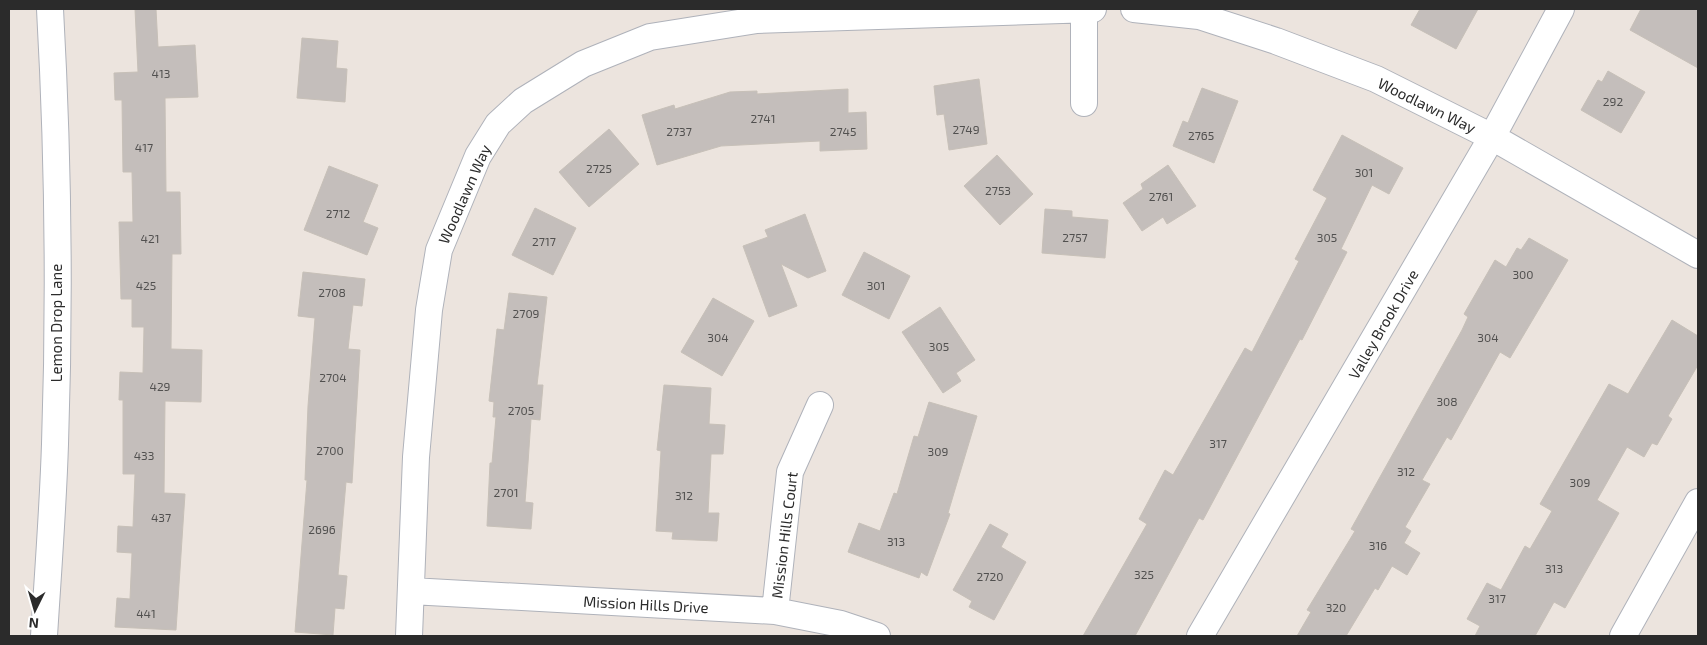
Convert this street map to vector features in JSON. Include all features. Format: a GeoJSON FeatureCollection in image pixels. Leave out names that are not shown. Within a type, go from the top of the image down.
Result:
{"type":"FeatureCollection","features":[{"type":"Feature","properties":{"kind":"street","name":"Lemon Drop Lane"},"geometry":{"type":"LineString","coordinates":[[44,636],[55,444],[57,302],[56,184],[50,9]]}},
{"type":"Feature","properties":{"kind":"street"},"geometry":{"type":"LineString","coordinates":[[1084,9],[1084,103]]}},
{"type":"Feature","properties":{"kind":"street","name":"Woodlawn Way"},"geometry":{"type":"LineString","coordinates":[[409,636],[416,457],[429,310],[439,250],[478,156],[498,124],[523,101],[583,64],[618,48],[650,37],[700,28],[757,20],[1093,9]]}},
{"type":"Feature","properties":{"kind":"street","name":"Woodlawn Way"},"geometry":{"type":"LineString","coordinates":[[1134,9],[1199,16],[1276,41],[1376,79],[1492,137],[1698,255]]}},
{"type":"Feature","properties":{"kind":"street","name":"Valley Brook Drive"},"geometry":{"type":"LineString","coordinates":[[1200,636],[1492,137],[1561,9]]}},
{"type":"Feature","properties":{"kind":"street","name":"Mission Hills Court"},"geometry":{"type":"LineString","coordinates":[[775,611],[790,472],[820,405]]}},
{"type":"Feature","properties":{"kind":"street"},"geometry":{"type":"LineString","coordinates":[[1623,636],[1698,502]]}},
{"type":"Feature","properties":{"kind":"street","name":"Mission Hills Drive"},"geometry":{"type":"LineString","coordinates":[[411,591],[775,611],[841,624],[877,636]]}},
{"type":"Feature","properties":{"kind":"building"},"geometry":{"type":"Polygon","coordinates":[[[135,9],[156,9],[158,47],[195,45],[198,97],[165,98],[166,192],[180,192],[181,254],[172,254],[171,349],[202,350],[201,402],[165,401],[164,493],[185,494],[176,630],[115,627],[117,598],[130,599],[132,553],[117,552],[118,526],[133,527],[135,474],[123,474],[123,400],[119,400],[120,372],[143,373],[144,327],[132,327],[132,299],[121,299],[119,222],[133,222],[132,172],[123,172],[122,100],[115,100],[114,73],[138,72],[135,9]]]}},
{"type":"Feature","properties":{"kind":"building"},"geometry":{"type":"Polygon","coordinates":[[[1420,9],[1478,9],[1456,49],[1411,25],[1420,9]]]}},
{"type":"Feature","properties":{"kind":"building"},"geometry":{"type":"Polygon","coordinates":[[[1641,9],[1698,9],[1698,68],[1630,30],[1641,9]]]}},
{"type":"Feature","properties":{"kind":"building"},"geometry":{"type":"Polygon","coordinates":[[[302,38],[338,41],[336,68],[347,69],[345,102],[297,98],[302,38]]]}},
{"type":"Feature","properties":{"kind":"building"},"geometry":{"type":"Polygon","coordinates":[[[1608,71],[1645,92],[1621,133],[1581,110],[1598,80],[1602,82],[1608,71]]]}},
{"type":"Feature","properties":{"kind":"building"},"geometry":{"type":"Polygon","coordinates":[[[979,79],[987,144],[949,150],[944,114],[937,115],[934,86],[979,79]]]}},
{"type":"Feature","properties":{"kind":"building"},"geometry":{"type":"Polygon","coordinates":[[[1202,88],[1238,101],[1214,163],[1173,146],[1183,121],[1188,123],[1202,88]]]}},
{"type":"Feature","properties":{"kind":"building"},"geometry":{"type":"Polygon","coordinates":[[[848,89],[848,113],[866,112],[867,149],[820,151],[820,141],[721,146],[657,165],[642,115],[674,105],[675,109],[730,92],[757,91],[757,94],[848,89]]]}},
{"type":"Feature","properties":{"kind":"building"},"geometry":{"type":"Polygon","coordinates":[[[609,129],[639,164],[589,207],[559,172],[609,129]]]}},
{"type":"Feature","properties":{"kind":"building"},"geometry":{"type":"Polygon","coordinates":[[[1342,135],[1403,168],[1389,194],[1372,185],[1341,249],[1347,252],[1302,340],[1300,339],[1203,520],[1199,518],[1135,636],[1083,636],[1147,524],[1139,519],[1165,470],[1173,475],[1245,348],[1252,352],[1299,261],[1295,259],[1327,198],[1313,190],[1342,135]]]}},
{"type":"Feature","properties":{"kind":"building"},"geometry":{"type":"Polygon","coordinates":[[[997,155],[1033,194],[1000,225],[964,186],[997,155]]]}},
{"type":"Feature","properties":{"kind":"building"},"geometry":{"type":"Polygon","coordinates":[[[1168,165],[1196,206],[1167,224],[1163,217],[1142,231],[1123,203],[1143,189],[1141,184],[1168,165]]]}},
{"type":"Feature","properties":{"kind":"building"},"geometry":{"type":"Polygon","coordinates":[[[329,166],[378,185],[363,222],[378,228],[367,255],[304,230],[329,166]]]}},
{"type":"Feature","properties":{"kind":"building"},"geometry":{"type":"Polygon","coordinates":[[[535,208],[576,228],[553,275],[512,255],[535,208]]]}},
{"type":"Feature","properties":{"kind":"building"},"geometry":{"type":"Polygon","coordinates":[[[1045,209],[1072,211],[1072,217],[1108,220],[1105,258],[1042,253],[1045,209]]]}},
{"type":"Feature","properties":{"kind":"building"},"geometry":{"type":"Polygon","coordinates":[[[805,214],[826,271],[808,278],[781,264],[797,306],[769,317],[743,246],[768,237],[765,230],[805,214]]]}},
{"type":"Feature","properties":{"kind":"building"},"geometry":{"type":"Polygon","coordinates":[[[1529,238],[1568,260],[1510,358],[1500,352],[1451,440],[1447,437],[1422,480],[1430,484],[1405,527],[1411,531],[1404,543],[1420,553],[1407,575],[1392,566],[1378,590],[1375,588],[1346,636],[1297,636],[1311,612],[1307,610],[1355,531],[1351,529],[1462,330],[1468,317],[1464,314],[1495,260],[1506,267],[1517,248],[1521,250],[1529,238]]]}},
{"type":"Feature","properties":{"kind":"building"},"geometry":{"type":"Polygon","coordinates":[[[864,252],[910,276],[889,319],[842,295],[864,252]]]}},
{"type":"Feature","properties":{"kind":"building"},"geometry":{"type":"Polygon","coordinates":[[[303,272],[365,279],[362,306],[353,305],[348,349],[360,350],[352,483],[346,482],[338,575],[347,576],[344,609],[335,608],[333,635],[295,632],[307,480],[305,480],[308,406],[315,318],[298,316],[303,272]]]}},
{"type":"Feature","properties":{"kind":"building"},"geometry":{"type":"Polygon","coordinates":[[[509,293],[547,297],[537,385],[543,385],[540,420],[531,419],[525,502],[533,503],[531,529],[487,526],[490,463],[492,463],[496,417],[493,417],[494,402],[489,401],[497,329],[504,330],[509,293]]]}},
{"type":"Feature","properties":{"kind":"building"},"geometry":{"type":"Polygon","coordinates":[[[713,298],[754,321],[722,376],[681,352],[713,298]]]}},
{"type":"Feature","properties":{"kind":"building"},"geometry":{"type":"Polygon","coordinates":[[[940,307],[975,360],[956,373],[961,381],[943,393],[902,332],[940,307]]]}},
{"type":"Feature","properties":{"kind":"building"},"geometry":{"type":"Polygon","coordinates":[[[1672,320],[1698,336],[1698,365],[1668,416],[1672,419],[1657,445],[1652,443],[1644,457],[1627,447],[1597,500],[1619,513],[1565,608],[1554,602],[1535,636],[1475,636],[1480,626],[1467,619],[1487,583],[1501,590],[1525,546],[1530,549],[1552,511],[1540,504],[1609,384],[1628,394],[1672,320]]]}},
{"type":"Feature","properties":{"kind":"building"},"geometry":{"type":"Polygon","coordinates":[[[664,385],[711,388],[709,424],[725,425],[723,454],[711,454],[708,513],[719,513],[717,541],[672,539],[673,532],[656,531],[661,451],[657,450],[664,385]]]}},
{"type":"Feature","properties":{"kind":"building"},"geometry":{"type":"Polygon","coordinates":[[[929,402],[977,416],[948,513],[950,514],[927,576],[921,572],[919,578],[848,552],[859,523],[880,531],[894,493],[897,494],[914,436],[918,437],[929,402]]]}},
{"type":"Feature","properties":{"kind":"building"},"geometry":{"type":"Polygon","coordinates":[[[990,524],[1008,534],[1001,547],[1026,562],[994,620],[969,607],[972,601],[953,590],[990,524]]]}}]}
